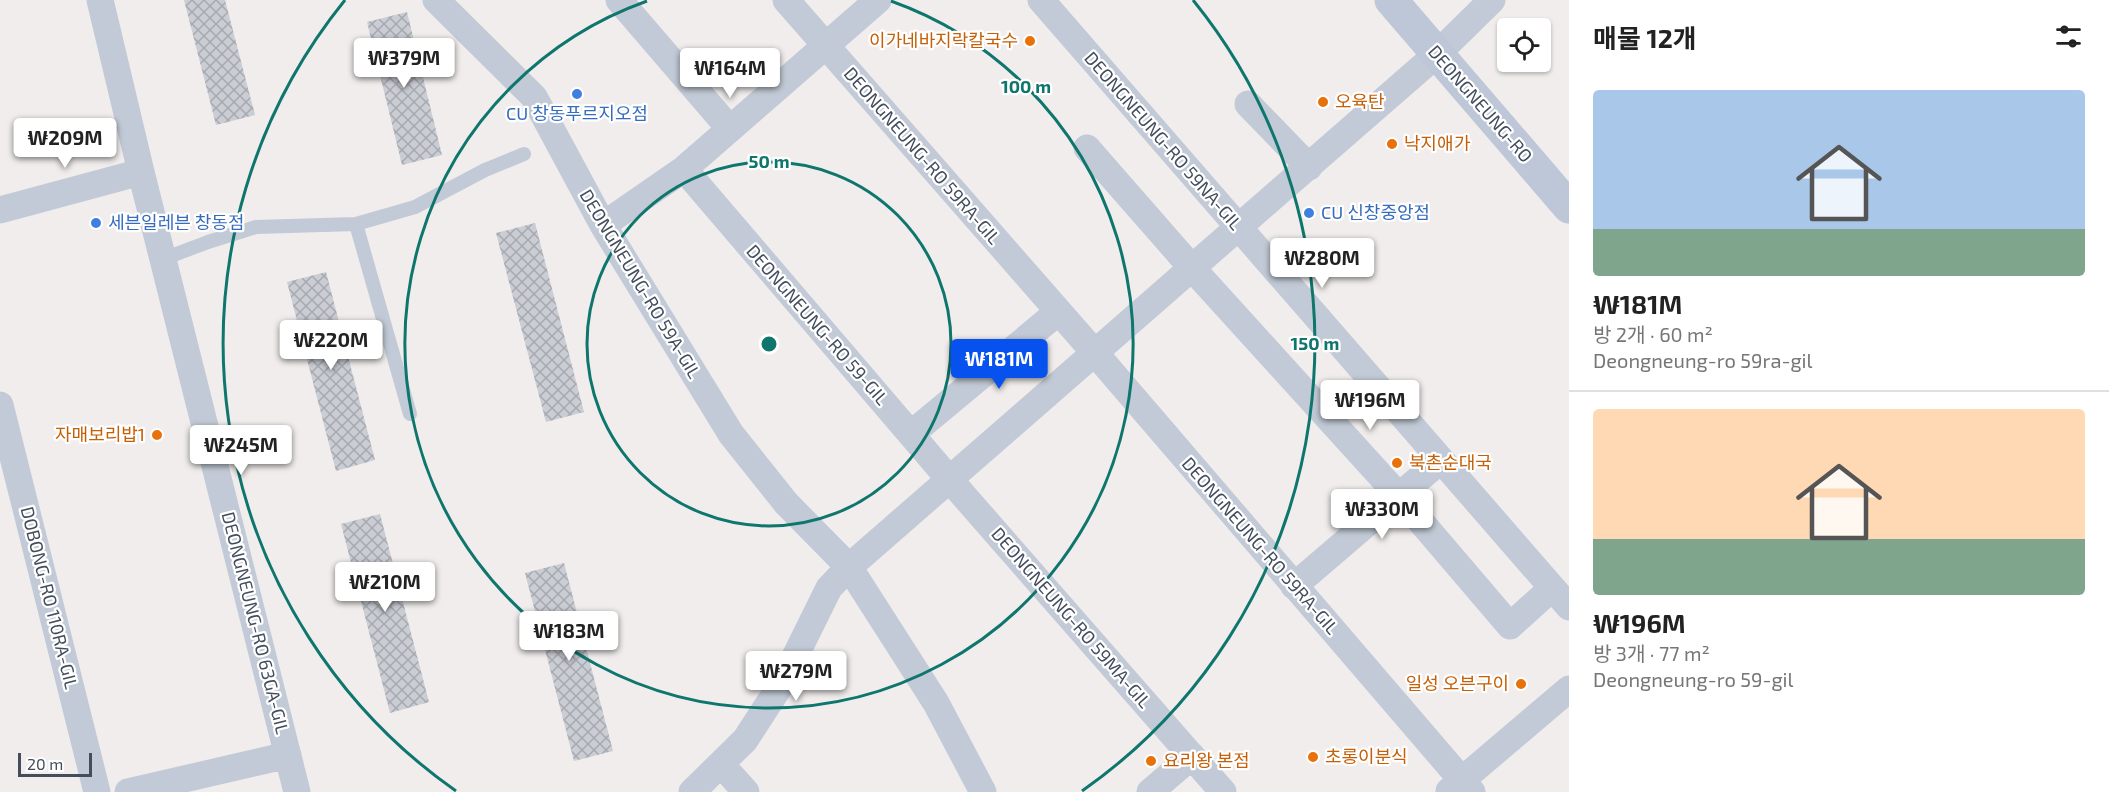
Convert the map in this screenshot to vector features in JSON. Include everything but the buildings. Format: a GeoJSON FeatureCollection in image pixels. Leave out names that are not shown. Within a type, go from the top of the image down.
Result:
{"type":"FeatureCollection","features":[{"type":"Feature","properties":{"kind":"main road","name":"DEONGNEUNG-RO"},"geometry":{"type":"LineString","coordinates":[[1390,0],[1569,207]]}},
{"type":"Feature","properties":{"kind":"street","name":"DEONGNEUNG-RO 63GA-GIL"},"geometry":{"type":"LineString","coordinates":[[100,0],[297,792]]}},
{"type":"Feature","properties":{"kind":"street","name":"DEONGNEUNG-RO 59A-GIL"},"geometry":{"type":"LineString","coordinates":[[436,0],[534,97],[603,225],[731,434],[786,502],[849,567],[936,703],[983,792]]}},
{"type":"Feature","properties":{"kind":"street"},"geometry":{"type":"LineString","coordinates":[[619,0],[730,129]]}},
{"type":"Feature","properties":{"kind":"street","name":"DEONGNEUNG-RO 59RA-GIL"},"geometry":{"type":"LineString","coordinates":[[786,0],[1294,586],[1461,788]]}},
{"type":"Feature","properties":{"kind":"street"},"geometry":{"type":"LineString","coordinates":[[603,225],[684,170],[878,0]]}},
{"type":"Feature","properties":{"kind":"street","name":"DEONGNEUNG-RO 59NA-GIL"},"geometry":{"type":"LineString","coordinates":[[1041,0],[1561,598]]}},
{"type":"Feature","properties":{"kind":"street"},"geometry":{"type":"LineString","coordinates":[[692,792],[745,740],[782,683],[829,588],[849,567],[1309,167],[1437,54],[1492,0]]}},
{"type":"Feature","properties":{"kind":"street"},"geometry":{"type":"LineString","coordinates":[[1248,104],[1309,167]]}},
{"type":"Feature","properties":{"kind":"street"},"geometry":{"type":"LineString","coordinates":[[1087,148],[1192,268],[1399,496],[1509,626],[1561,598]]}},
{"type":"Feature","properties":{"kind":"street","name":"DEONGNEUNG-RO 59-GIL"},"geometry":{"type":"LineString","coordinates":[[684,170],[950,480]]}},
{"type":"Feature","properties":{"kind":"street"},"geometry":{"type":"LineString","coordinates":[[0,210],[141,172]]}},
{"type":"Feature","properties":{"kind":"street"},"geometry":{"type":"LineString","coordinates":[[911,434],[1058,312]]}},
{"type":"Feature","properties":{"kind":"street","name":"DOBONG-RO 110RA-GIL"},"geometry":{"type":"LineString","coordinates":[[0,405],[97,792]]}},
{"type":"Feature","properties":{"kind":"street"},"geometry":{"type":"LineString","coordinates":[[1294,586],[1441,460]]}},
{"type":"Feature","properties":{"kind":"street","name":"DEONGNEUNG-RO 59MA-GIL"},"geometry":{"type":"LineString","coordinates":[[950,480],[1223,792]]}},
{"type":"Feature","properties":{"kind":"street"},"geometry":{"type":"LineString","coordinates":[[1461,788],[1569,688]]}},
{"type":"Feature","properties":{"kind":"street"},"geometry":{"type":"LineString","coordinates":[[128,792],[288,755]]}},
{"type":"Feature","properties":{"kind":"street"},"geometry":{"type":"LineString","coordinates":[[1150,792],[1192,756]]}},
{"type":"Feature","properties":{"kind":"street"},"geometry":{"type":"LineString","coordinates":[[721,764],[746,792]]}},
{"type":"Feature","properties":{"kind":"lane"},"geometry":{"type":"LineString","coordinates":[[163,259],[256,227],[356,224],[415,207],[485,170],[524,154]]}},
{"type":"Feature","properties":{"kind":"lane"},"geometry":{"type":"LineString","coordinates":[[356,224],[410,414]]}},
{"type":"Feature","properties":{"kind":"place","name":"이가네바지락칼국수"},"geometry":{"type":"Point","coordinates":[1030,41]}},
{"type":"Feature","properties":{"kind":"place","name":"CU 창동푸르지오점"},"geometry":{"type":"Point","coordinates":[577,94]}},
{"type":"Feature","properties":{"kind":"place","name":"오육탄"},"geometry":{"type":"Point","coordinates":[1323,102]}},
{"type":"Feature","properties":{"kind":"place","name":"낙지애가"},"geometry":{"type":"Point","coordinates":[1392,144]}},
{"type":"Feature","properties":{"kind":"place","name":"CU 신창중앙점"},"geometry":{"type":"Point","coordinates":[1309,213]}},
{"type":"Feature","properties":{"kind":"place","name":"세븐일레븐 창동점"},"geometry":{"type":"Point","coordinates":[96,223]}},
{"type":"Feature","properties":{"kind":"place","name":"자매보리밥1"},"geometry":{"type":"Point","coordinates":[157,435]}},
{"type":"Feature","properties":{"kind":"place","name":"북촌순대국"},"geometry":{"type":"Point","coordinates":[1397,463]}},
{"type":"Feature","properties":{"kind":"place","name":"일성 오븐구이"},"geometry":{"type":"Point","coordinates":[1521,684]}},
{"type":"Feature","properties":{"kind":"place","name":"초롱이분식"},"geometry":{"type":"Point","coordinates":[1313,757]}},
{"type":"Feature","properties":{"kind":"place","name":"요리왕 본점"},"geometry":{"type":"Point","coordinates":[1151,761]}}]}
